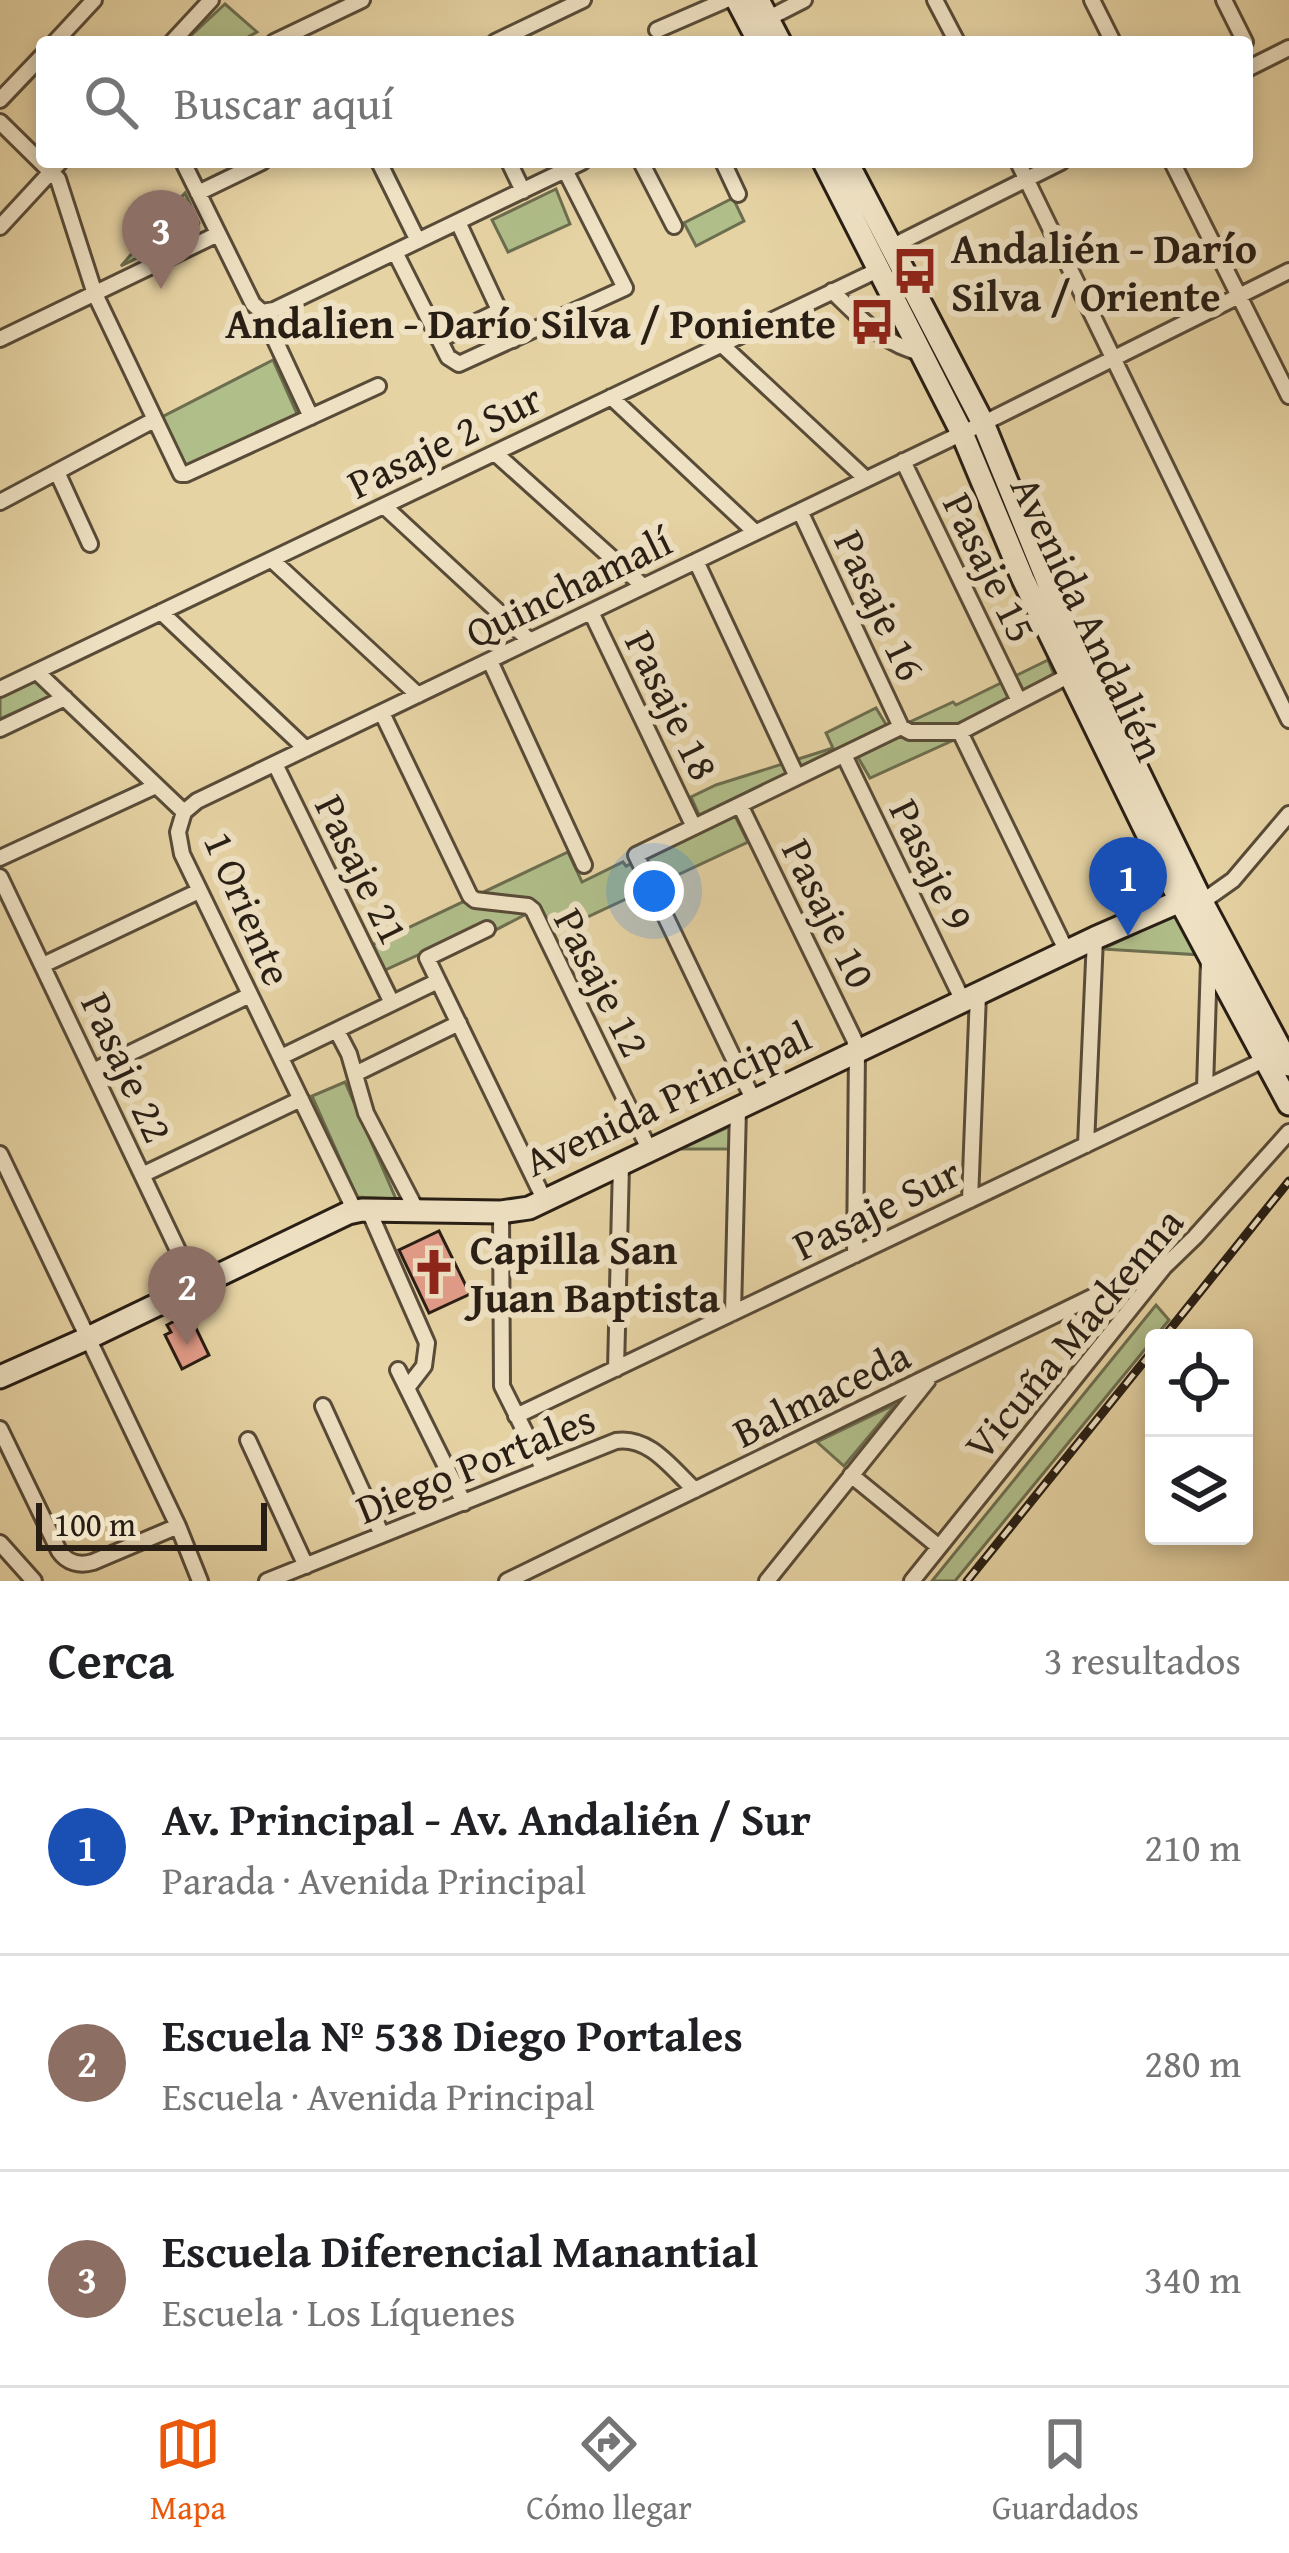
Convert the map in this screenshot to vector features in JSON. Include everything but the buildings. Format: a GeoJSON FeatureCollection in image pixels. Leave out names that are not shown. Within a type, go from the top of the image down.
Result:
{"type":"FeatureCollection","features":[{"type":"Feature","properties":{"kind":"main road"},"geometry":{"type":"LineString","coordinates":[[737,0],[759,22]]}},
{"type":"Feature","properties":{"kind":"main road","name":"Avenida Andalién"},"geometry":{"type":"LineString","coordinates":[[827,168],[962,433],[1070,675],[1191,901],[1289,1065]]}},
{"type":"Feature","properties":{"kind":"main road","name":"Avenida Andalién"},"geometry":{"type":"LineString","coordinates":[[850,168],[983,423],[1059,609],[1191,901],[1209,955],[1289,1104]]}},
{"type":"Feature","properties":{"kind":"main road","name":"Avenida Principal"},"geometry":{"type":"LineString","coordinates":[[0,1377],[341,1215],[516,1211],[545,1201],[1095,938],[1191,901]]}},
{"type":"Feature","properties":{"kind":"street"},"geometry":{"type":"LineString","coordinates":[[61,36],[94,0]]}},
{"type":"Feature","properties":{"kind":"street"},"geometry":{"type":"LineString","coordinates":[[178,36],[212,0]]}},
{"type":"Feature","properties":{"kind":"street"},"geometry":{"type":"LineString","coordinates":[[287,36],[362,0]]}},
{"type":"Feature","properties":{"kind":"street"},"geometry":{"type":"LineString","coordinates":[[527,35],[583,0]]}},
{"type":"Feature","properties":{"kind":"street"},"geometry":{"type":"LineString","coordinates":[[657,30],[726,0]]}},
{"type":"Feature","properties":{"kind":"street"},"geometry":{"type":"LineString","coordinates":[[759,22],[805,0]]}},
{"type":"Feature","properties":{"kind":"street"},"geometry":{"type":"LineString","coordinates":[[935,0],[954,36]]}},
{"type":"Feature","properties":{"kind":"street"},"geometry":{"type":"LineString","coordinates":[[1092,0],[1110,36]]}},
{"type":"Feature","properties":{"kind":"street"},"geometry":{"type":"LineString","coordinates":[[1224,0],[1242,36]]}},
{"type":"Feature","properties":{"kind":"street"},"geometry":{"type":"LineString","coordinates":[[1253,66],[1289,48]]}},
{"type":"Feature","properties":{"kind":"street"},"geometry":{"type":"LineString","coordinates":[[0,100],[36,62]]}},
{"type":"Feature","properties":{"kind":"street"},"geometry":{"type":"LineString","coordinates":[[0,122],[36,150]]}},
{"type":"Feature","properties":{"kind":"street"},"geometry":{"type":"LineString","coordinates":[[0,227],[54,168]]}},
{"type":"Feature","properties":{"kind":"street"},"geometry":{"type":"LineString","coordinates":[[57,168],[95,294],[181,474],[378,386]]}},
{"type":"Feature","properties":{"kind":"street"},"geometry":{"type":"LineString","coordinates":[[186,168],[253,304],[262,311],[311,417]]}},
{"type":"Feature","properties":{"kind":"street"},"geometry":{"type":"LineString","coordinates":[[198,193],[250,168]]}},
{"type":"Feature","properties":{"kind":"street"},"geometry":{"type":"LineString","coordinates":[[382,168],[418,241]]}},
{"type":"Feature","properties":{"kind":"street"},"geometry":{"type":"LineString","coordinates":[[512,168],[523,190]]}},
{"type":"Feature","properties":{"kind":"street"},"geometry":{"type":"LineString","coordinates":[[262,311],[274,310],[569,168]]}},
{"type":"Feature","properties":{"kind":"street"},"geometry":{"type":"LineString","coordinates":[[644,168],[674,226]]}},
{"type":"Feature","properties":{"kind":"street"},"geometry":{"type":"LineString","coordinates":[[726,168],[738,194]]}},
{"type":"Feature","properties":{"kind":"street"},"geometry":{"type":"LineString","coordinates":[[1021,168],[1289,721]]}},
{"type":"Feature","properties":{"kind":"street"},"geometry":{"type":"LineString","coordinates":[[891,247],[1049,168]]}},
{"type":"Feature","properties":{"kind":"street"},"geometry":{"type":"LineString","coordinates":[[1175,168],[1289,396]]}},
{"type":"Feature","properties":{"kind":"street"},"geometry":{"type":"LineString","coordinates":[[394,252],[454,363],[626,288],[565,170]]}},
{"type":"Feature","properties":{"kind":"street"},"geometry":{"type":"LineString","coordinates":[[458,222],[513,340]]}},
{"type":"Feature","properties":{"kind":"street"},"geometry":{"type":"LineString","coordinates":[[0,339],[218,233]]}},
{"type":"Feature","properties":{"kind":"street","name":"Pasaje 2 Sur"},"geometry":{"type":"LineString","coordinates":[[38,672],[880,268]]}},
{"type":"Feature","properties":{"kind":"street","name":"Quinchamalí"},"geometry":{"type":"LineString","coordinates":[[184,812],[197,801],[1289,271]]}},
{"type":"Feature","properties":{"kind":"street"},"geometry":{"type":"LineString","coordinates":[[832,291],[881,335],[922,353]]}},
{"type":"Feature","properties":{"kind":"street"},"geometry":{"type":"LineString","coordinates":[[439,340],[499,311]]}},
{"type":"Feature","properties":{"kind":"street"},"geometry":{"type":"LineString","coordinates":[[721,344],[866,479]]}},
{"type":"Feature","properties":{"kind":"street"},"geometry":{"type":"LineString","coordinates":[[611,397],[755,532]]}},
{"type":"Feature","properties":{"kind":"street"},"geometry":{"type":"LineString","coordinates":[[0,502],[154,420]]}},
{"type":"Feature","properties":{"kind":"street"},"geometry":{"type":"LineString","coordinates":[[495,453],[644,586]]}},
{"type":"Feature","properties":{"kind":"street","name":"Pasaje 15"},"geometry":{"type":"LineString","coordinates":[[903,461],[1019,701]]}},
{"type":"Feature","properties":{"kind":"street"},"geometry":{"type":"LineString","coordinates":[[57,472],[90,544]]}},
{"type":"Feature","properties":{"kind":"street"},"geometry":{"type":"LineString","coordinates":[[384,506],[530,641]]}},
{"type":"Feature","properties":{"kind":"street","name":"Pasaje 16"},"geometry":{"type":"LineString","coordinates":[[800,511],[901,727]]}},
{"type":"Feature","properties":{"kind":"street"},"geometry":{"type":"LineString","coordinates":[[272,560],[418,695]]}},
{"type":"Feature","properties":{"kind":"street"},"geometry":{"type":"LineString","coordinates":[[696,561],[797,777]]}},
{"type":"Feature","properties":{"kind":"street","name":"Pasaje 18"},"geometry":{"type":"LineString","coordinates":[[591,612],[694,827]]}},
{"type":"Feature","properties":{"kind":"street"},"geometry":{"type":"LineString","coordinates":[[161,613],[306,749]]}},
{"type":"Feature","properties":{"kind":"street"},"geometry":{"type":"LineString","coordinates":[[490,661],[584,865]]}},
{"type":"Feature","properties":{"kind":"street"},"geometry":{"type":"LineString","coordinates":[[0,689],[38,672]]}},
{"type":"Feature","properties":{"kind":"street","name":"1 Oriente"},"geometry":{"type":"LineString","coordinates":[[38,672],[184,812],[179,847],[199,891],[428,1342],[424,1366],[407,1388]]}},
{"type":"Feature","properties":{"kind":"street"},"geometry":{"type":"LineString","coordinates":[[733,1313],[746,1104],[636,855],[901,727],[910,732],[960,732],[1070,675]]}},
{"type":"Feature","properties":{"kind":"street"},"geometry":{"type":"LineString","coordinates":[[0,729],[64,698]]}},
{"type":"Feature","properties":{"kind":"street","name":"Pasaje 12"},"geometry":{"type":"LineString","coordinates":[[382,713],[472,898],[533,910],[650,1151]]}},
{"type":"Feature","properties":{"kind":"street"},"geometry":{"type":"LineString","coordinates":[[960,732],[1067,952]]}},
{"type":"Feature","properties":{"kind":"street","name":"Pasaje 9"},"geometry":{"type":"LineString","coordinates":[[844,754],[970,998]]}},
{"type":"Feature","properties":{"kind":"street","name":"Pasaje 21"},"geometry":{"type":"LineString","coordinates":[[275,764],[392,1004]]}},
{"type":"Feature","properties":{"kind":"street"},"geometry":{"type":"LineString","coordinates":[[0,858],[157,786]]}},
{"type":"Feature","properties":{"kind":"street","name":"Pasaje 10"},"geometry":{"type":"LineString","coordinates":[[740,805],[857,1051]]}},
{"type":"Feature","properties":{"kind":"street"},"geometry":{"type":"LineString","coordinates":[[1191,901],[1233,880],[1289,814]]}},
{"type":"Feature","properties":{"kind":"street","name":"Pasaje 22"},"geometry":{"type":"LineString","coordinates":[[0,877],[195,1286]]}},
{"type":"Feature","properties":{"kind":"street"},"geometry":{"type":"LineString","coordinates":[[43,965],[199,891]]}},
{"type":"Feature","properties":{"kind":"street"},"geometry":{"type":"LineString","coordinates":[[487,929],[427,958],[545,1201]]}},
{"type":"Feature","properties":{"kind":"street"},"geometry":{"type":"LineString","coordinates":[[1086,1145],[1095,938]]}},
{"type":"Feature","properties":{"kind":"street"},"geometry":{"type":"LineString","coordinates":[[1205,1088],[1209,955]]}},
{"type":"Feature","properties":{"kind":"street"},"geometry":{"type":"LineString","coordinates":[[281,1057],[438,981]]}},
{"type":"Feature","properties":{"kind":"street"},"geometry":{"type":"LineString","coordinates":[[93,1072],[250,995]]}},
{"type":"Feature","properties":{"kind":"street"},"geometry":{"type":"LineString","coordinates":[[970,998],[970,1200]]}},
{"type":"Feature","properties":{"kind":"street"},"geometry":{"type":"LineString","coordinates":[[355,1074],[458,1023]]}},
{"type":"Feature","properties":{"kind":"street"},"geometry":{"type":"LineString","coordinates":[[337,1030],[366,1113],[418,1213]]}},
{"type":"Feature","properties":{"kind":"street"},"geometry":{"type":"LineString","coordinates":[[855,1255],[857,1051]]}},
{"type":"Feature","properties":{"kind":"street","name":"Pasaje Sur"},"geometry":{"type":"LineString","coordinates":[[517,1416],[1264,1060]]}},
{"type":"Feature","properties":{"kind":"street"},"geometry":{"type":"LineString","coordinates":[[142,1175],[301,1099]]}},
{"type":"Feature","properties":{"kind":"street","name":"Vicuña Mackenna"},"geometry":{"type":"LineString","coordinates":[[912,1581],[1164,1267],[1289,1132]]}},
{"type":"Feature","properties":{"kind":"street"},"geometry":{"type":"LineString","coordinates":[[2,1161],[200,1581]]}},
{"type":"Feature","properties":{"kind":"street"},"geometry":{"type":"LineString","coordinates":[[616,1369],[621,1166]]}},
{"type":"Feature","properties":{"kind":"street"},"geometry":{"type":"LineString","coordinates":[[501,1212],[502,1385],[544,1471]]}},
{"type":"Feature","properties":{"kind":"street","name":"Balmaceda"},"geometry":{"type":"LineString","coordinates":[[507,1581],[533,1576],[695,1490],[1124,1281],[1164,1267]]}},
{"type":"Feature","properties":{"kind":"street"},"geometry":{"type":"LineString","coordinates":[[398,1370],[464,1503]]}},
{"type":"Feature","properties":{"kind":"street"},"geometry":{"type":"LineString","coordinates":[[766,1581],[932,1376]]}},
{"type":"Feature","properties":{"kind":"street"},"geometry":{"type":"LineString","coordinates":[[323,1406],[382,1535]]}},
{"type":"Feature","properties":{"kind":"street"},"geometry":{"type":"LineString","coordinates":[[0,1429],[66,1559],[88,1563],[178,1526]]}},
{"type":"Feature","properties":{"kind":"street"},"geometry":{"type":"LineString","coordinates":[[248,1440],[306,1566]]}},
{"type":"Feature","properties":{"kind":"street","name":"Diego Portales"},"geometry":{"type":"LineString","coordinates":[[267,1581],[616,1441],[632,1440],[649,1447],[695,1490]]}},
{"type":"Feature","properties":{"kind":"street"},"geometry":{"type":"LineString","coordinates":[[851,1475],[939,1547]]}},
{"type":"Feature","properties":{"kind":"street"},"geometry":{"type":"LineString","coordinates":[[0,1544],[34,1581]]}},
{"type":"Feature","properties":{"kind":"green space"},"geometry":{"type":"Polygon","coordinates":[[[225,4],[257,32],[250,36],[190,36],[225,4]]]}},
{"type":"Feature","properties":{"kind":"green space"},"geometry":{"type":"Polygon","coordinates":[[[556,189],[570,224],[508,252],[492,220],[556,189]]]}},
{"type":"Feature","properties":{"kind":"green space"},"geometry":{"type":"Polygon","coordinates":[[[185,193],[197,228],[121,266],[185,193]]]}},
{"type":"Feature","properties":{"kind":"green space"},"geometry":{"type":"Polygon","coordinates":[[[733,198],[744,221],[696,246],[684,223],[733,198]]]}},
{"type":"Feature","properties":{"kind":"green space"},"geometry":{"type":"Polygon","coordinates":[[[273,360],[298,416],[185,470],[160,418],[273,360]]]}},
{"type":"Feature","properties":{"kind":"green space"},"geometry":{"type":"Polygon","coordinates":[[[1048,660],[1054,675],[938,735],[956,739],[870,778],[856,754],[735,816],[748,842],[553,933],[538,908],[436,961],[429,950],[383,971],[370,946],[568,852],[582,882],[623,862],[626,866],[705,828],[691,797],[833,748],[826,733],[876,708],[890,731],[1048,660]]]}},
{"type":"Feature","properties":{"kind":"green space"},"geometry":{"type":"Polygon","coordinates":[[[34,679],[51,696],[0,719],[0,695],[34,679]]]}},
{"type":"Feature","properties":{"kind":"green space"},"geometry":{"type":"Polygon","coordinates":[[[1179,913],[1202,955],[1103,949],[1179,913]]]}},
{"type":"Feature","properties":{"kind":"green space"},"geometry":{"type":"Polygon","coordinates":[[[345,1082],[396,1199],[357,1197],[312,1096],[345,1082]]]}},
{"type":"Feature","properties":{"kind":"green space"},"geometry":{"type":"Polygon","coordinates":[[[733,1125],[732,1149],[681,1149],[733,1125]]]}},
{"type":"Feature","properties":{"kind":"green space"},"geometry":{"type":"Polygon","coordinates":[[[1156,1305],[1169,1320],[1162,1329],[1145,1329],[1145,1349],[955,1581],[932,1581],[1156,1305]]]}},
{"type":"Feature","properties":{"kind":"green space"},"geometry":{"type":"Polygon","coordinates":[[[896,1404],[844,1466],[817,1442],[896,1404]]]}},
{"type":"Feature","properties":{"kind":"railway"},"geometry":{"type":"LineString","coordinates":[[1170,1329],[1289,1181]]}},
{"type":"Feature","properties":{"kind":"railway"},"geometry":{"type":"LineString","coordinates":[[967,1581],[1145,1360]]}},
{"type":"Feature","properties":{"kind":"place","name":"Andalién - Darío Silva / Oriente"},"geometry":{"type":"Point","coordinates":[915,271]}},
{"type":"Feature","properties":{"kind":"place","name":"Escuela Diferencial Manantial"},"geometry":{"type":"Point","coordinates":[161,289]}},
{"type":"Feature","properties":{"kind":"place","name":"Andalien - Darío Silva / Poniente"},"geometry":{"type":"Point","coordinates":[872,322]}},
{"type":"Feature","properties":{"kind":"place","name":"Av. Principal - Av. Andalién / Sur"},"geometry":{"type":"Point","coordinates":[1128,936]}},
{"type":"Feature","properties":{"kind":"place","name":"Capilla San Juan Baptista"},"geometry":{"type":"Point","coordinates":[434,1272]}},
{"type":"Feature","properties":{"kind":"place","name":"Escuela Nº 538 Diego Portales"},"geometry":{"type":"Point","coordinates":[187,1345]}}]}
